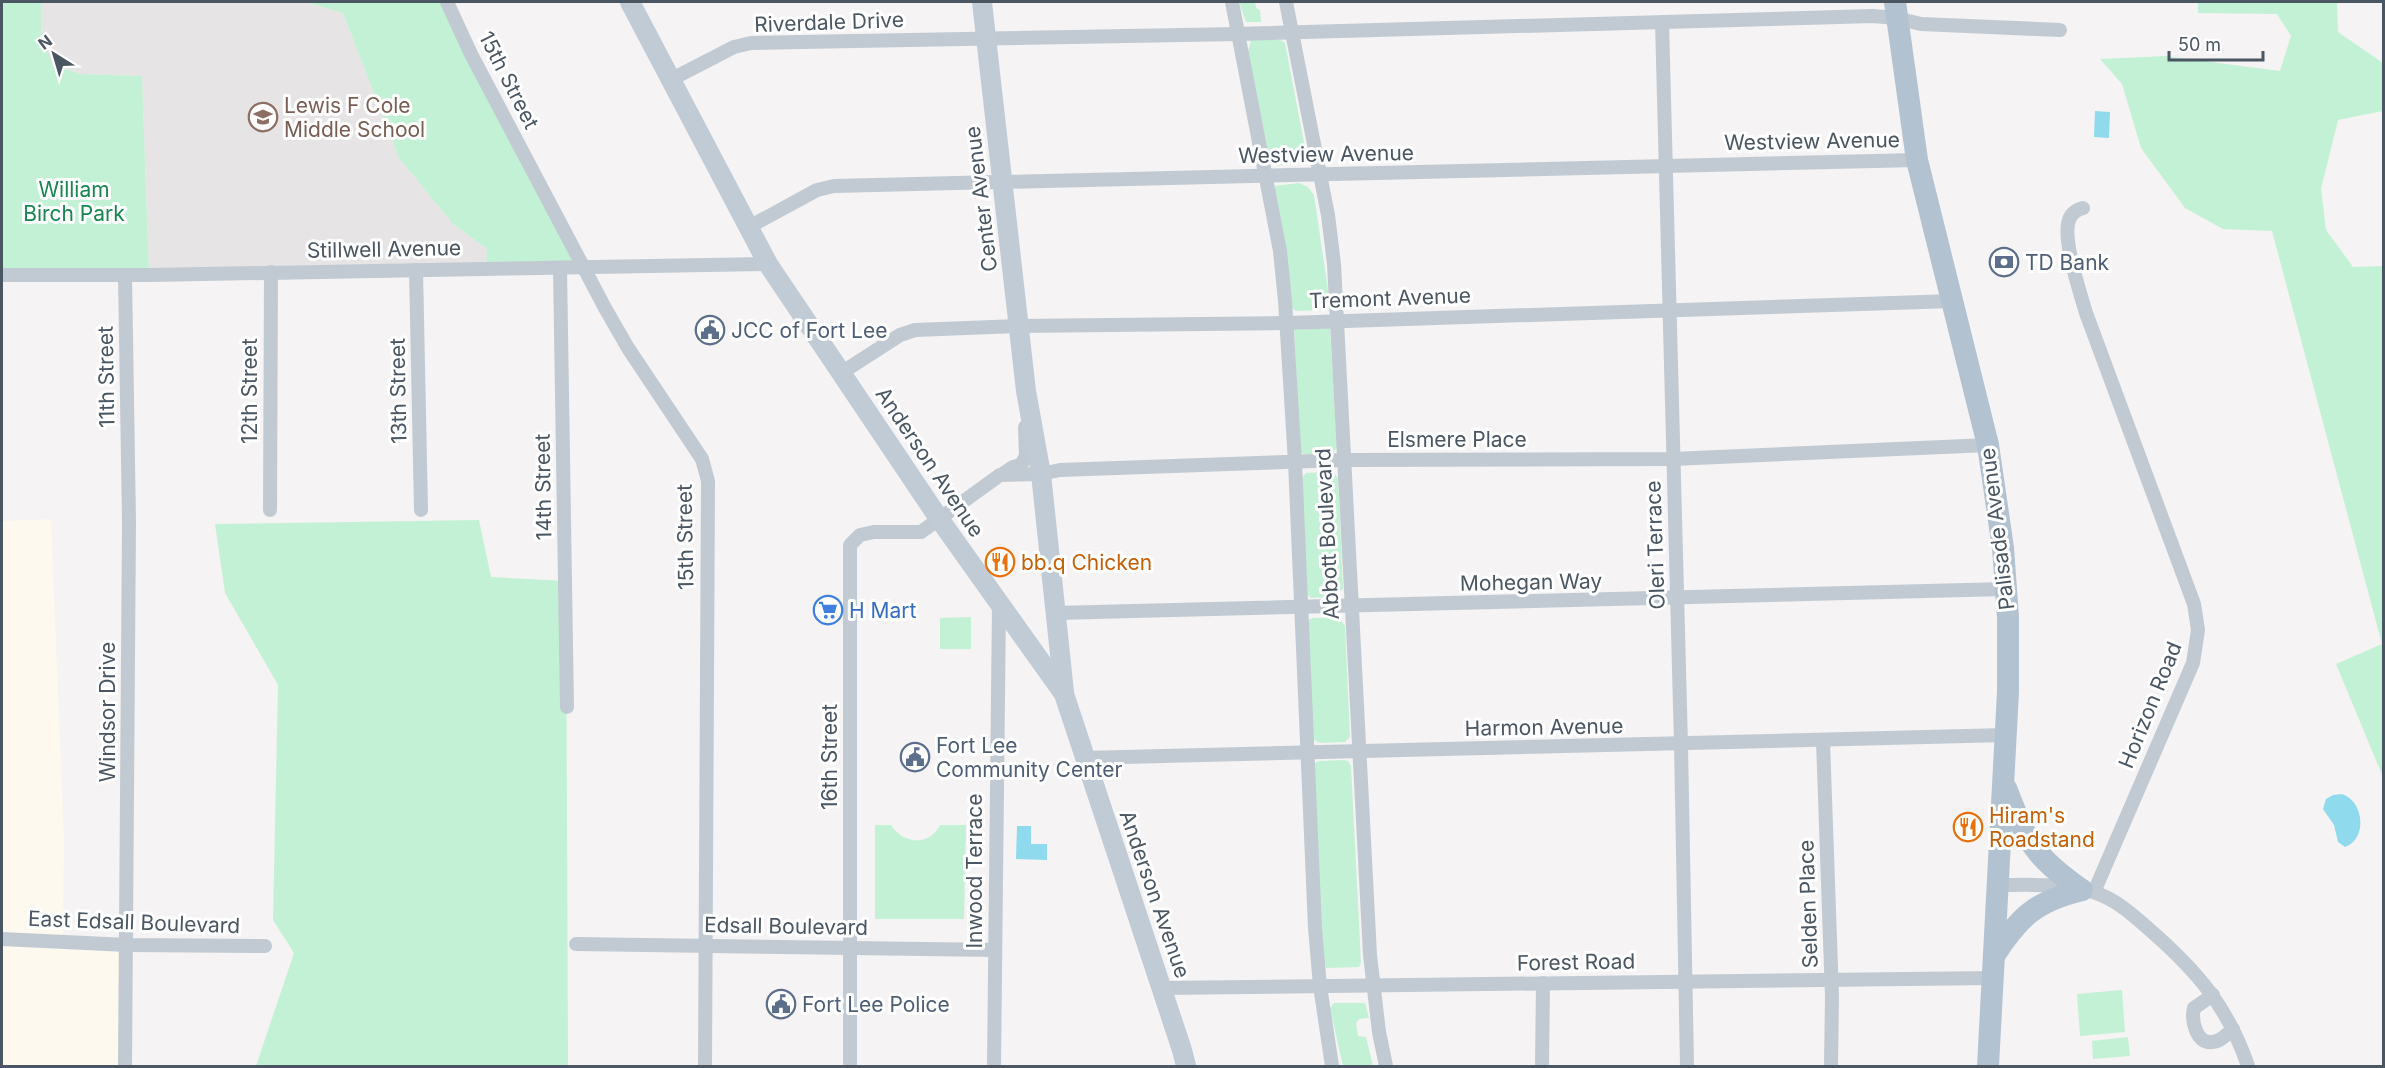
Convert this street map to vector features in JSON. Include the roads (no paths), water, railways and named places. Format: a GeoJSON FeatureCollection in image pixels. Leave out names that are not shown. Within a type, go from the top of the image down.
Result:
{"type":"FeatureCollection","features":[{"type":"Feature","properties":{"kind":"main road","name":"Anderson Avenue"},"geometry":{"type":"LineString","coordinates":[[630,2],[747,228],[768,264],[940,520],[1064,694],[1186,1066]]}},
{"type":"Feature","properties":{"kind":"main road","name":"Center Avenue"},"geometry":{"type":"LineString","coordinates":[[982,2],[1026,391],[1041,474],[1064,694]]}},
{"type":"Feature","properties":{"kind":"main road","name":"Palisade Avenue"},"geometry":{"type":"LineString","coordinates":[[1895,10],[1917,160],[1988,445],[1999,514],[2006,589],[2008,663],[2006,735],[1988,1066]]}},
{"type":"Feature","properties":{"kind":"main road"},"geometry":{"type":"LineString","coordinates":[[2004,783],[2023,831],[2034,848],[2055,871],[2088,891]]}},
{"type":"Feature","properties":{"kind":"main road"},"geometry":{"type":"LineString","coordinates":[[1993,967],[2013,927],[2026,914],[2057,897],[2088,891]]}},
{"type":"Feature","properties":{"kind":"street","name":"15th Street"},"geometry":{"type":"LineString","coordinates":[[447,2],[477,64],[628,348],[702,459],[708,481],[705,1066]]}},
{"type":"Feature","properties":{"kind":"street","name":"Abbott Boulevard"},"geometry":{"type":"LineString","coordinates":[[1232,2],[1280,252],[1287,322],[1308,752],[1314,928],[1332,1066]]}},
{"type":"Feature","properties":{"kind":"street","name":"Abbott Boulevard"},"geometry":{"type":"LineString","coordinates":[[1286,2],[1320,175],[1334,264],[1370,955],[1386,1066]]}},
{"type":"Feature","properties":{"kind":"street","name":"Riverdale Drive"},"geometry":{"type":"LineString","coordinates":[[670,80],[734,47],[751,43],[1292,33],[1873,16],[1895,10],[1921,24],[2060,30]]}},
{"type":"Feature","properties":{"kind":"street","name":"Oleri Terrace"},"geometry":{"type":"LineString","coordinates":[[1662,22],[1687,1066]]}},
{"type":"Feature","properties":{"kind":"street","name":"Westview Avenue"},"geometry":{"type":"LineString","coordinates":[[747,228],[817,190],[834,186],[1917,160]]}},
{"type":"Feature","properties":{"kind":"street","name":"Horizon Road"},"geometry":{"type":"LineString","coordinates":[[2083,208],[2075,211],[2068,223],[2071,256],[2086,313],[2194,604],[2199,630],[2193,663],[2088,891]]}},
{"type":"Feature","properties":{"kind":"street","name":"Stillwell Avenue"},"geometry":{"type":"LineString","coordinates":[[2,275],[768,264]]}},
{"type":"Feature","properties":{"kind":"street","name":"14th Street"},"geometry":{"type":"LineString","coordinates":[[560,268],[567,707]]}},
{"type":"Feature","properties":{"kind":"street","name":"13th Street"},"geometry":{"type":"LineString","coordinates":[[416,270],[421,510]]}},
{"type":"Feature","properties":{"kind":"street","name":"12th Street"},"geometry":{"type":"LineString","coordinates":[[270,510],[271,272]]}},
{"type":"Feature","properties":{"kind":"street","name":"11th Street"},"geometry":{"type":"LineString","coordinates":[[125,275],[129,479]]}},
{"type":"Feature","properties":{"kind":"street","name":"Tremont Avenue"},"geometry":{"type":"LineString","coordinates":[[841,374],[900,334],[915,330],[1338,321],[1953,301]]}},
{"type":"Feature","properties":{"kind":"street","name":"Center Avenue"},"geometry":{"type":"LineString","coordinates":[[1000,475],[1013,467],[1022,465],[1026,456],[1024,410],[1026,391]]}},
{"type":"Feature","properties":{"kind":"street","name":"Elsmere Place"},"geometry":{"type":"LineString","coordinates":[[1000,475],[1344,460],[1673,459],[1988,445]]}},
{"type":"Feature","properties":{"kind":"street"},"geometry":{"type":"LineString","coordinates":[[940,520],[1000,475]]}},
{"type":"Feature","properties":{"kind":"street","name":"Windsor Drive"},"geometry":{"type":"LineString","coordinates":[[126,945],[129,479]]}},
{"type":"Feature","properties":{"kind":"street","name":"16th Street"},"geometry":{"type":"LineString","coordinates":[[850,1066],[850,545],[860,535],[874,532],[921,532],[940,520]]}},
{"type":"Feature","properties":{"kind":"street","name":"Mohegan Way"},"geometry":{"type":"LineString","coordinates":[[1056,614],[2006,589]]}},
{"type":"Feature","properties":{"kind":"street","name":"Inwood Terrace"},"geometry":{"type":"LineString","coordinates":[[994,1066],[999,604]]}},
{"type":"Feature","properties":{"kind":"street","name":"Harmon Avenue"},"geometry":{"type":"LineString","coordinates":[[1084,758],[1681,745],[2006,735]]}},
{"type":"Feature","properties":{"kind":"street","name":"Selden Place"},"geometry":{"type":"LineString","coordinates":[[1823,741],[1832,980],[1831,1066]]}},
{"type":"Feature","properties":{"kind":"street"},"geometry":{"type":"LineString","coordinates":[[1997,885],[2056,886],[2088,891],[2114,902],[2186,961],[2213,994],[2248,1066]]}},
{"type":"Feature","properties":{"kind":"street","name":"East Edsall Boulevard"},"geometry":{"type":"LineString","coordinates":[[2,939],[126,945],[265,946]]}},
{"type":"Feature","properties":{"kind":"street","name":"Edsall Boulevard"},"geometry":{"type":"LineString","coordinates":[[576,944],[995,950]]}},
{"type":"Feature","properties":{"kind":"street"},"geometry":{"type":"LineString","coordinates":[[125,1066],[126,945]]}},
{"type":"Feature","properties":{"kind":"street","name":"Forest Road"},"geometry":{"type":"LineString","coordinates":[[1161,988],[1832,980],[1993,967]]}},
{"type":"Feature","properties":{"kind":"street"},"geometry":{"type":"LineString","coordinates":[[1542,1066],[1543,983]]}},
{"type":"Feature","properties":{"kind":"street"},"geometry":{"type":"LineString","coordinates":[[2213,994],[2194,1008],[2191,1019],[2197,1034],[2208,1042],[2214,1042],[2232,1029]]}},
{"type":"Feature","properties":{"kind":"water"},"geometry":{"type":"Polygon","coordinates":[[[2095,111],[2110,112],[2109,138],[2094,137],[2095,111]]]}},
{"type":"Feature","properties":{"kind":"water"},"geometry":{"type":"Polygon","coordinates":[[[2342,794],[2355,804],[2360,820],[2357,836],[2345,847],[2338,842],[2334,825],[2323,809],[2326,799],[2342,794]]]}},
{"type":"Feature","properties":{"kind":"water"},"geometry":{"type":"Polygon","coordinates":[[[1017,826],[1031,826],[1031,844],[1047,844],[1047,860],[1016,859],[1017,826]]]}},
{"type":"Feature","properties":{"kind":"place","name":"Lewis F Cole Middle School"},"geometry":{"type":"Point","coordinates":[263,117]}},
{"type":"Feature","properties":{"kind":"place","name":"TD Bank"},"geometry":{"type":"Point","coordinates":[2004,262]}},
{"type":"Feature","properties":{"kind":"place","name":"JCC of Fort Lee"},"geometry":{"type":"Point","coordinates":[710,330]}},
{"type":"Feature","properties":{"kind":"place","name":"bb.q Chicken"},"geometry":{"type":"Point","coordinates":[1000,562]}},
{"type":"Feature","properties":{"kind":"place","name":"H Mart"},"geometry":{"type":"Point","coordinates":[828,610]}},
{"type":"Feature","properties":{"kind":"place","name":"Fort Lee Community Center"},"geometry":{"type":"Point","coordinates":[915,757]}},
{"type":"Feature","properties":{"kind":"place","name":"Hiram's Roadstand"},"geometry":{"type":"Point","coordinates":[1968,827]}},
{"type":"Feature","properties":{"kind":"place","name":"Fort Lee Police"},"geometry":{"type":"Point","coordinates":[781,1004]}},
{"type":"Feature","properties":{"kind":"park label","name":"William Birch Park"},"geometry":{"type":"Point","coordinates":[74,201]}}]}
